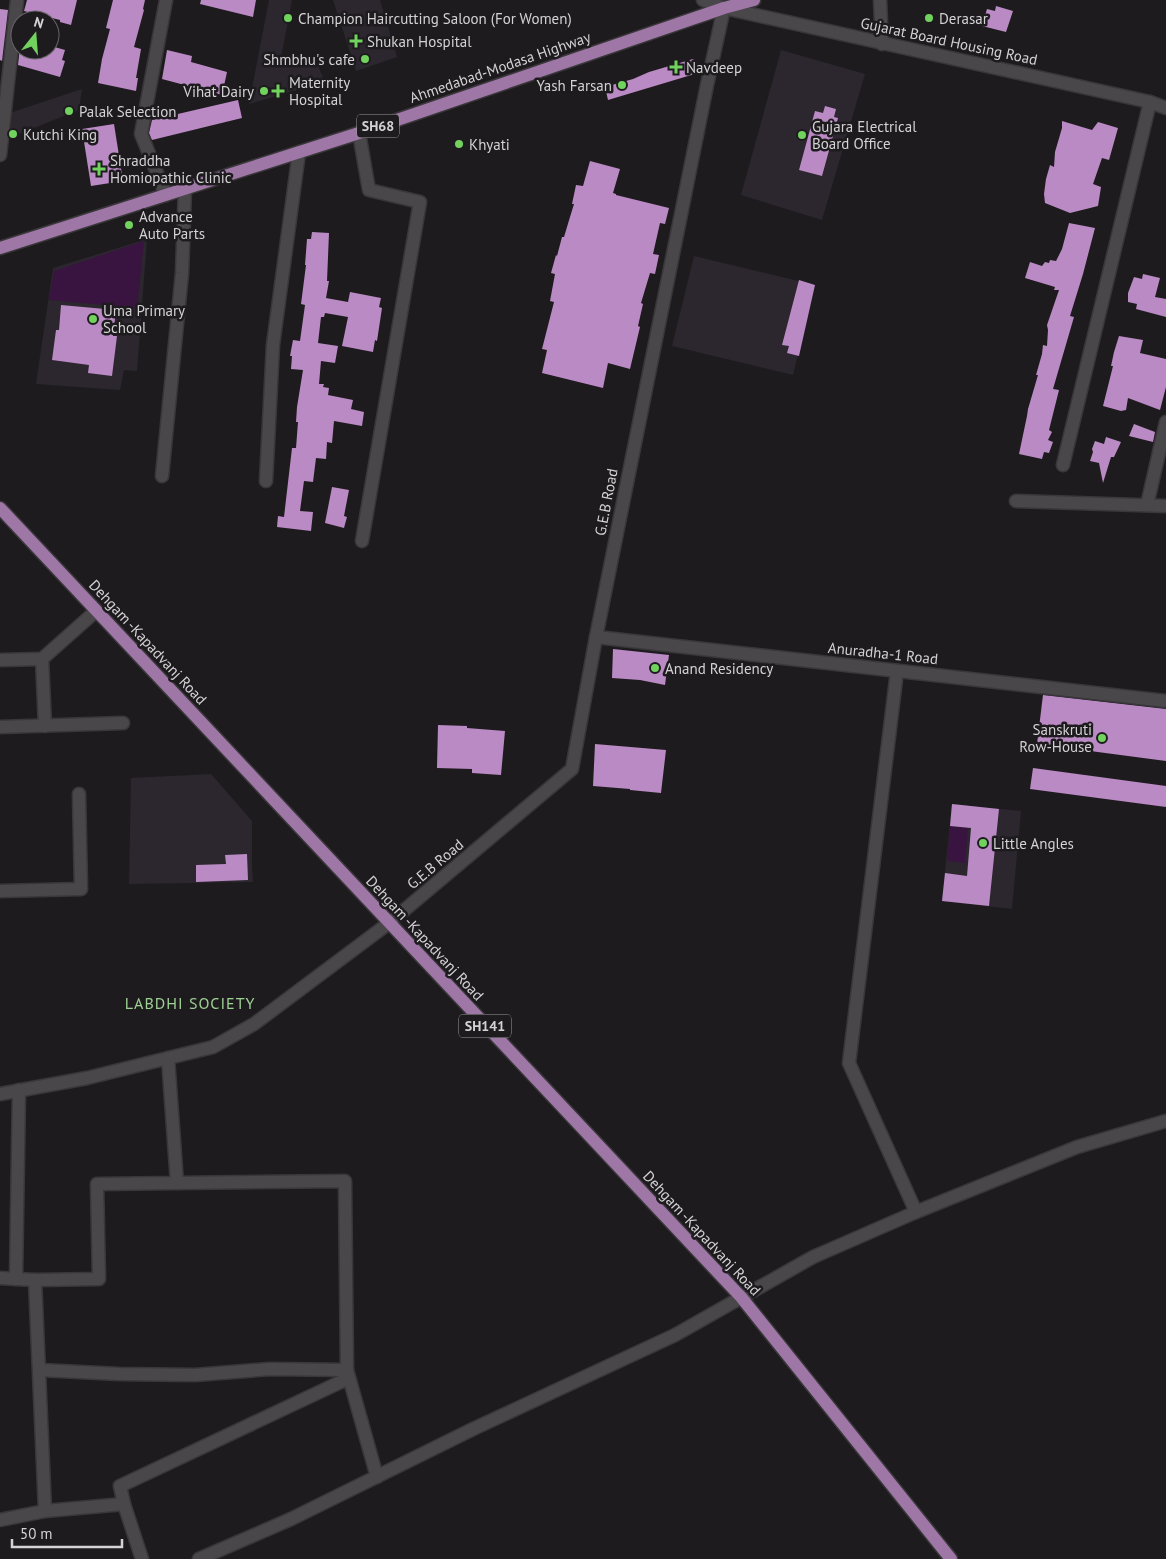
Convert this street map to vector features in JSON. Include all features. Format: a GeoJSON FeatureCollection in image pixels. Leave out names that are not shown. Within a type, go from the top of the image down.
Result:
{"type":"FeatureCollection","features":[{"type":"Feature","properties":{"kind":"main road","name":"Ahmedabad-Modasa Highway"},"geometry":{"type":"LineString","coordinates":[[0,248],[299,152],[724,8],[754,0]]}},
{"type":"Feature","properties":{"kind":"main road","name":"Dehgam -Kapadvanj Road"},"geometry":{"type":"LineString","coordinates":[[0,508],[741,1297],[952,1559]]}},
{"type":"Feature","properties":{"kind":"street"},"geometry":{"type":"LineString","coordinates":[[0,155],[16,0]]}},
{"type":"Feature","properties":{"kind":"street"},"geometry":{"type":"LineString","coordinates":[[166,0],[141,134],[166,195]]}},
{"type":"Feature","properties":{"kind":"street","name":"Gujarat Board Housing Road"},"geometry":{"type":"LineString","coordinates":[[703,0],[724,8],[1150,102],[1166,108]]}},
{"type":"Feature","properties":{"kind":"street"},"geometry":{"type":"LineString","coordinates":[[880,0],[882,44]]}},
{"type":"Feature","properties":{"kind":"street","name":"G.E.B Road"},"geometry":{"type":"LineString","coordinates":[[0,1094],[87,1078],[213,1047],[254,1024],[389,924],[572,769],[596,637],[706,85],[724,8]]}},
{"type":"Feature","properties":{"kind":"street"},"geometry":{"type":"LineString","coordinates":[[1062,465],[1150,102]]}},
{"type":"Feature","properties":{"kind":"street"},"geometry":{"type":"LineString","coordinates":[[359,132],[369,190],[420,202],[362,541]]}},
{"type":"Feature","properties":{"kind":"street"},"geometry":{"type":"LineString","coordinates":[[266,481],[273,345],[299,152]]}},
{"type":"Feature","properties":{"kind":"street"},"geometry":{"type":"LineString","coordinates":[[162,476],[182,273],[185,189]]}},
{"type":"Feature","properties":{"kind":"street"},"geometry":{"type":"LineString","coordinates":[[1147,505],[1166,422]]}},
{"type":"Feature","properties":{"kind":"street"},"geometry":{"type":"LineString","coordinates":[[1016,500],[1166,506]]}},
{"type":"Feature","properties":{"kind":"street"},"geometry":{"type":"LineString","coordinates":[[0,660],[42,659],[96,610]]}},
{"type":"Feature","properties":{"kind":"street","name":"Anuradha-1 Road"},"geometry":{"type":"LineString","coordinates":[[596,637],[1166,701]]}},
{"type":"Feature","properties":{"kind":"street"},"geometry":{"type":"LineString","coordinates":[[42,659],[45,726]]}},
{"type":"Feature","properties":{"kind":"street"},"geometry":{"type":"LineString","coordinates":[[897,671],[849,1063],[916,1212]]}},
{"type":"Feature","properties":{"kind":"street"},"geometry":{"type":"LineString","coordinates":[[0,727],[123,723]]}},
{"type":"Feature","properties":{"kind":"street"},"geometry":{"type":"LineString","coordinates":[[0,891],[81,889],[79,794]]}},
{"type":"Feature","properties":{"kind":"street"},"geometry":{"type":"LineString","coordinates":[[168,1058],[177,1183]]}},
{"type":"Feature","properties":{"kind":"street"},"geometry":{"type":"LineString","coordinates":[[16,1279],[18,1090]]}},
{"type":"Feature","properties":{"kind":"street"},"geometry":{"type":"LineString","coordinates":[[199,1559],[291,1519],[473,1430],[675,1335],[813,1257],[916,1212],[1077,1147],[1166,1121]]}},
{"type":"Feature","properties":{"kind":"street"},"geometry":{"type":"LineString","coordinates":[[0,1278],[35,1280],[99,1279],[97,1184],[344,1181],[348,1374],[377,1477]]}},
{"type":"Feature","properties":{"kind":"street"},"geometry":{"type":"LineString","coordinates":[[35,1280],[45,1511]]}},
{"type":"Feature","properties":{"kind":"street"},"geometry":{"type":"LineString","coordinates":[[40,1370],[195,1375],[270,1369],[348,1374]]}},
{"type":"Feature","properties":{"kind":"street"},"geometry":{"type":"LineString","coordinates":[[142,1559],[120,1486],[348,1374]]}},
{"type":"Feature","properties":{"kind":"street"},"geometry":{"type":"LineString","coordinates":[[0,1520],[45,1511],[124,1504]]}},
{"type":"Feature","properties":{"kind":"shaded area"},"geometry":{"type":"Polygon","coordinates":[[[269,0],[292,0],[280,63],[315,59],[325,82],[249,104],[269,0]]]}},
{"type":"Feature","properties":{"kind":"shaded area"},"geometry":{"type":"Polygon","coordinates":[[[333,0],[380,0],[397,57],[356,71],[333,0]]]}},
{"type":"Feature","properties":{"kind":"shaded area","name":"Gujara Electrical Board Office"},"geometry":{"type":"Polygon","coordinates":[[[781,50],[865,74],[822,220],[741,195],[781,50]]]}},
{"type":"Feature","properties":{"kind":"shaded area"},"geometry":{"type":"Polygon","coordinates":[[[82,89],[79,110],[1,141],[10,113],[82,89]]]}},
{"type":"Feature","properties":{"kind":"shaded area","name":"Uma Primary School"},"geometry":{"type":"Polygon","coordinates":[[[147,239],[137,371],[124,370],[120,390],[36,384],[53,268],[147,239]]]}},
{"type":"Feature","properties":{"kind":"shaded area"},"geometry":{"type":"Polygon","coordinates":[[[144,241],[137,308],[49,300],[54,271],[144,241]]]}},
{"type":"Feature","properties":{"kind":"shaded area"},"geometry":{"type":"Polygon","coordinates":[[[694,256],[815,285],[793,375],[672,346],[694,256]]]}},
{"type":"Feature","properties":{"kind":"shaded area"},"geometry":{"type":"Polygon","coordinates":[[[211,774],[252,821],[253,882],[129,884],[131,778],[211,774]]]}},
{"type":"Feature","properties":{"kind":"shaded area","name":"Little Angles"},"geometry":{"type":"Polygon","coordinates":[[[952,804],[1021,811],[1012,909],[942,901],[952,804]]]}},
{"type":"Feature","properties":{"kind":"shaded area"},"geometry":{"type":"Polygon","coordinates":[[[950,826],[968,828],[965,863],[947,861],[950,826]]]}},
{"type":"Feature","properties":{"kind":"building"},"geometry":{"type":"Polygon","coordinates":[[[27,0],[77,0],[71,25],[60,22],[60,10],[24,10],[27,0]]]}},
{"type":"Feature","properties":{"kind":"building"},"geometry":{"type":"Polygon","coordinates":[[[113,0],[145,0],[134,47],[141,49],[136,78],[138,78],[136,91],[98,83],[110,29],[106,28],[113,0]]]}},
{"type":"Feature","properties":{"kind":"building"},"geometry":{"type":"Polygon","coordinates":[[[201,0],[256,0],[253,17],[200,4],[201,0]]]}},
{"type":"Feature","properties":{"kind":"building"},"geometry":{"type":"Polygon","coordinates":[[[996,6],[1013,11],[1006,32],[982,26],[987,9],[995,11],[996,6]]]}},
{"type":"Feature","properties":{"kind":"building"},"geometry":{"type":"Polygon","coordinates":[[[0,9],[8,10],[2,61],[0,60],[0,9]]]}},
{"type":"Feature","properties":{"kind":"building"},"geometry":{"type":"Polygon","coordinates":[[[60,49],[65,50],[62,60],[65,61],[60,77],[18,65],[19,60],[60,60],[60,49]]]}},
{"type":"Feature","properties":{"kind":"building"},"geometry":{"type":"Polygon","coordinates":[[[167,50],[192,56],[191,62],[227,72],[222,95],[162,79],[167,50]]]}},
{"type":"Feature","properties":{"kind":"building"},"geometry":{"type":"Polygon","coordinates":[[[693,59],[699,64],[698,73],[608,100],[605,87],[693,59]]]}},
{"type":"Feature","properties":{"kind":"building"},"geometry":{"type":"Polygon","coordinates":[[[238,100],[242,118],[152,140],[149,133],[152,120],[238,100]]]}},
{"type":"Feature","properties":{"kind":"building"},"geometry":{"type":"Polygon","coordinates":[[[825,106],[836,109],[834,117],[838,118],[822,176],[799,170],[815,111],[823,113],[825,106]]]}},
{"type":"Feature","properties":{"kind":"building"},"geometry":{"type":"Polygon","coordinates":[[[1062,121],[1092,130],[1098,122],[1118,128],[1109,160],[1102,158],[1093,184],[1101,187],[1098,206],[1070,213],[1045,203],[1044,194],[1050,165],[1054,167],[1055,152],[1062,128],[1062,121]]]}},
{"type":"Feature","properties":{"kind":"building"},"geometry":{"type":"Polygon","coordinates":[[[114,124],[123,181],[91,186],[82,129],[114,124]]]}},
{"type":"Feature","properties":{"kind":"building"},"geometry":{"type":"Polygon","coordinates":[[[590,161],[620,169],[613,193],[616,195],[669,208],[665,224],[660,223],[653,254],[659,255],[655,274],[650,273],[641,303],[643,304],[638,326],[640,327],[630,369],[608,363],[603,388],[542,373],[547,350],[542,349],[554,302],[550,301],[555,274],[551,273],[574,204],[572,204],[576,185],[583,186],[590,161]]]}},
{"type":"Feature","properties":{"kind":"building"},"geometry":{"type":"Polygon","coordinates":[[[1069,223],[1095,228],[1070,316],[1074,317],[1053,389],[1059,390],[1049,430],[1052,432],[1048,440],[1053,442],[1049,453],[1044,452],[1042,459],[1019,454],[1028,409],[1038,375],[1036,375],[1043,345],[1047,346],[1047,325],[1059,290],[1054,290],[1055,287],[1025,278],[1030,262],[1042,266],[1045,262],[1049,263],[1050,260],[1056,261],[1062,249],[1069,223]]]}},
{"type":"Feature","properties":{"kind":"building"},"geometry":{"type":"Polygon","coordinates":[[[312,232],[329,233],[327,281],[329,281],[326,298],[348,302],[350,292],[381,298],[379,307],[382,308],[377,341],[375,340],[373,352],[342,346],[348,317],[325,313],[324,317],[321,317],[318,343],[338,346],[335,363],[321,361],[319,384],[324,384],[323,387],[329,388],[328,395],[353,400],[351,409],[364,412],[362,426],[334,421],[332,443],[327,442],[326,459],[316,458],[313,482],[304,481],[300,511],[313,512],[311,531],[277,527],[278,516],[284,517],[292,448],[296,448],[297,407],[303,370],[291,369],[292,356],[290,356],[293,340],[300,341],[305,305],[301,304],[307,239],[311,239],[312,232]]]}},
{"type":"Feature","properties":{"kind":"building"},"geometry":{"type":"Polygon","coordinates":[[[1143,274],[1160,278],[1155,297],[1166,299],[1166,317],[1136,309],[1137,304],[1128,302],[1128,293],[1134,277],[1142,279],[1143,274]]]}},
{"type":"Feature","properties":{"kind":"building"},"geometry":{"type":"Polygon","coordinates":[[[799,280],[815,285],[799,356],[787,353],[789,346],[782,345],[799,280]]]}},
{"type":"Feature","properties":{"kind":"building"},"geometry":{"type":"Polygon","coordinates":[[[61,305],[116,310],[113,336],[117,336],[112,376],[88,373],[89,365],[52,360],[56,330],[59,330],[61,305]]]}},
{"type":"Feature","properties":{"kind":"building"},"geometry":{"type":"Polygon","coordinates":[[[1119,336],[1143,340],[1140,353],[1166,359],[1166,387],[1160,410],[1128,398],[1126,410],[1121,411],[1103,406],[1119,336]]]}},
{"type":"Feature","properties":{"kind":"building"},"geometry":{"type":"Polygon","coordinates":[[[1134,424],[1155,432],[1153,442],[1129,436],[1134,424]]]}},
{"type":"Feature","properties":{"kind":"building"},"geometry":{"type":"Polygon","coordinates":[[[1106,437],[1121,442],[1114,457],[1111,457],[1103,483],[1099,463],[1090,461],[1095,441],[1104,444],[1106,437]]]}},
{"type":"Feature","properties":{"kind":"building"},"geometry":{"type":"Polygon","coordinates":[[[332,487],[349,490],[344,516],[347,517],[344,528],[325,523],[332,487]]]}},
{"type":"Feature","properties":{"kind":"building"},"geometry":{"type":"Polygon","coordinates":[[[613,649],[669,655],[665,685],[640,680],[612,678],[613,649]]]}},
{"type":"Feature","properties":{"kind":"building"},"geometry":{"type":"Polygon","coordinates":[[[1043,695],[1166,709],[1166,761],[1037,744],[1043,695]]]}},
{"type":"Feature","properties":{"kind":"building"},"geometry":{"type":"Polygon","coordinates":[[[438,725],[467,726],[467,728],[505,731],[501,775],[472,773],[472,769],[437,768],[438,725]]]}},
{"type":"Feature","properties":{"kind":"building"},"geometry":{"type":"Polygon","coordinates":[[[595,744],[666,750],[661,793],[593,786],[595,744]]]}},
{"type":"Feature","properties":{"kind":"building","name":"Sanskruti Row-House"},"geometry":{"type":"Polygon","coordinates":[[[1033,768],[1166,786],[1166,807],[1030,789],[1033,768]]]}},
{"type":"Feature","properties":{"kind":"building"},"geometry":{"type":"Polygon","coordinates":[[[952,804],[999,809],[989,906],[942,901],[945,873],[967,876],[971,828],[950,826],[952,804]]]}},
{"type":"Feature","properties":{"kind":"building"},"geometry":{"type":"Polygon","coordinates":[[[247,854],[248,880],[196,882],[196,865],[226,864],[225,855],[247,854]]]}},
{"type":"Feature","properties":{"kind":"place","name":"Champion Haircutting Saloon (For Women)"},"geometry":{"type":"Point","coordinates":[288,18]}},
{"type":"Feature","properties":{"kind":"place","name":"Derasar"},"geometry":{"type":"Point","coordinates":[929,18]}},
{"type":"Feature","properties":{"kind":"place","name":"Shukan Hospital"},"geometry":{"type":"Point","coordinates":[356,41]}},
{"type":"Feature","properties":{"kind":"place","name":"Shmbhu's cafe"},"geometry":{"type":"Point","coordinates":[365,59]}},
{"type":"Feature","properties":{"kind":"place","name":"Navdeep"},"geometry":{"type":"Point","coordinates":[676,67]}},
{"type":"Feature","properties":{"kind":"place","name":"Yash Farsan"},"geometry":{"type":"Point","coordinates":[622,85]}},
{"type":"Feature","properties":{"kind":"place","name":"Vihat Dairy"},"geometry":{"type":"Point","coordinates":[264,91]}},
{"type":"Feature","properties":{"kind":"place","name":"Maternity Hospital"},"geometry":{"type":"Point","coordinates":[278,91]}},
{"type":"Feature","properties":{"kind":"place","name":"Palak Selection"},"geometry":{"type":"Point","coordinates":[69,111]}},
{"type":"Feature","properties":{"kind":"place","name":"Kutchi King"},"geometry":{"type":"Point","coordinates":[13,134]}},
{"type":"Feature","properties":{"kind":"place","name":"Gujara Electrical Board Office"},"geometry":{"type":"Point","coordinates":[802,135]}},
{"type":"Feature","properties":{"kind":"place","name":"Khyati"},"geometry":{"type":"Point","coordinates":[459,144]}},
{"type":"Feature","properties":{"kind":"place","name":"Shraddha Homiopathic Clinic"},"geometry":{"type":"Point","coordinates":[99,169]}},
{"type":"Feature","properties":{"kind":"place","name":"Advance Auto Parts"},"geometry":{"type":"Point","coordinates":[129,225]}},
{"type":"Feature","properties":{"kind":"place","name":"Uma Primary School"},"geometry":{"type":"Point","coordinates":[93,319]}},
{"type":"Feature","properties":{"kind":"place","name":"Anand Residency"},"geometry":{"type":"Point","coordinates":[655,668]}},
{"type":"Feature","properties":{"kind":"place","name":"Sanskruti Row-House"},"geometry":{"type":"Point","coordinates":[1102,738]}},
{"type":"Feature","properties":{"kind":"place","name":"Little Angles"},"geometry":{"type":"Point","coordinates":[983,843]}},
{"type":"Feature","properties":{"kind":"district","name":"LABDHI SOCIETY"},"geometry":{"type":"Point","coordinates":[190,1003]}}]}
